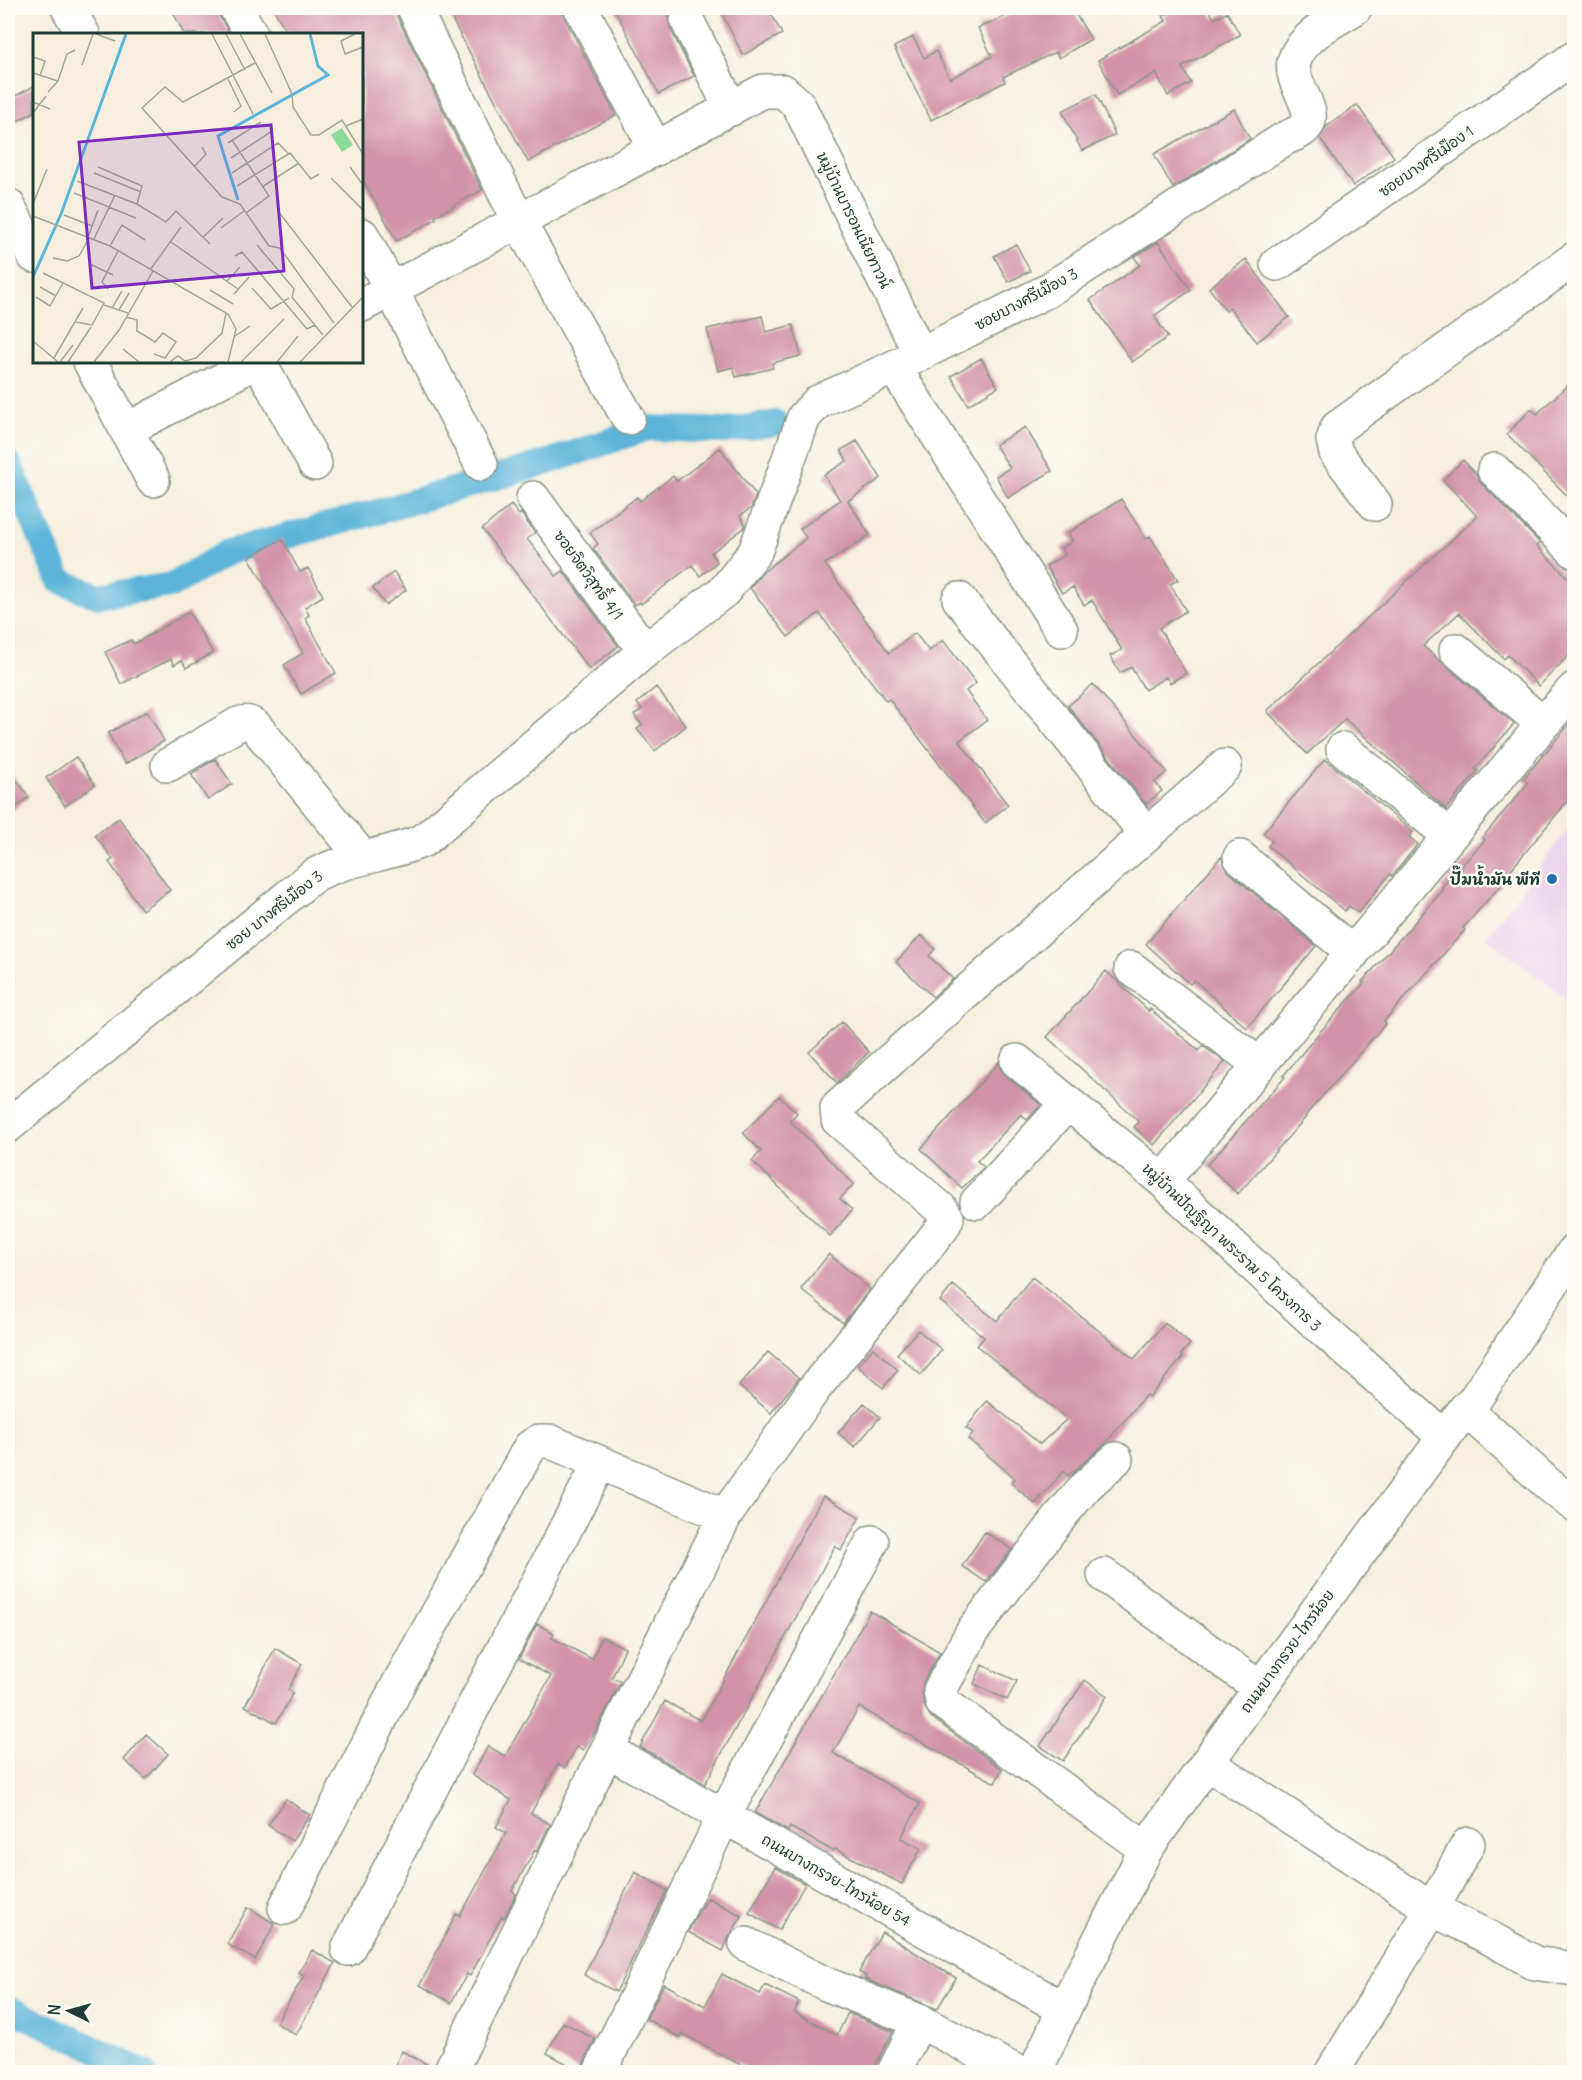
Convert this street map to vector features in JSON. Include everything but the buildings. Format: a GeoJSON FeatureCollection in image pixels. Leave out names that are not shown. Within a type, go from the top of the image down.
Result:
{"type":"FeatureCollection","features":[{"type":"Feature","properties":{"kind":"street"},"geometry":{"type":"LineString","coordinates":[[68,8],[82,33]]}},
{"type":"Feature","properties":{"kind":"street"},"geometry":{"type":"LineString","coordinates":[[236,8],[250,33]]}},
{"type":"Feature","properties":{"kind":"street"},"geometry":{"type":"LineString","coordinates":[[414,8],[519,222],[628,418]]}},
{"type":"Feature","properties":{"kind":"street"},"geometry":{"type":"LineString","coordinates":[[581,8],[656,149]]}},
{"type":"Feature","properties":{"kind":"street","name":"ซอยบางศรีเมือง 3"},"geometry":{"type":"LineString","coordinates":[[724,591],[755,552],[804,417],[818,402],[907,361],[1045,292],[1284,139],[1304,130],[1310,118],[1308,105],[1294,80],[1293,64],[1300,49],[1312,36],[1355,8]]}},
{"type":"Feature","properties":{"kind":"street"},"geometry":{"type":"LineString","coordinates":[[363,304],[730,109],[687,20]]}},
{"type":"Feature","properties":{"kind":"street","name":"ซอยบางศรีเมือง 1"},"geometry":{"type":"LineString","coordinates":[[1277,264],[1575,58]]}},
{"type":"Feature","properties":{"kind":"street","name":"หมู่บ้านบารอนเนียทาวน์"},"geometry":{"type":"LineString","coordinates":[[730,109],[763,91],[783,91],[798,104],[907,361],[1061,630]]}},
{"type":"Feature","properties":{"kind":"street"},"geometry":{"type":"LineString","coordinates":[[8,205],[33,254]]}},
{"type":"Feature","properties":{"kind":"street"},"geometry":{"type":"LineString","coordinates":[[363,237],[392,289],[480,464]]}},
{"type":"Feature","properties":{"kind":"street"},"geometry":{"type":"LineString","coordinates":[[1375,504],[1336,453],[1333,440],[1337,428],[1575,259]]}},
{"type":"Feature","properties":{"kind":"street"},"geometry":{"type":"LineString","coordinates":[[91,363],[153,480]]}},
{"type":"Feature","properties":{"kind":"street"},"geometry":{"type":"LineString","coordinates":[[126,430],[255,363]]}},
{"type":"Feature","properties":{"kind":"street"},"geometry":{"type":"LineString","coordinates":[[258,363],[315,464]]}},
{"type":"Feature","properties":{"kind":"street"},"geometry":{"type":"LineString","coordinates":[[1494,470],[1575,551]]}},
{"type":"Feature","properties":{"kind":"street","name":"ซอยจิตวิสุทธิ์ 4/1"},"geometry":{"type":"LineString","coordinates":[[533,498],[645,651]]}},
{"type":"Feature","properties":{"kind":"street","name":"ซอย บางศรีเมือง 3"},"geometry":{"type":"LineString","coordinates":[[8,1126],[313,876],[330,867],[397,851],[424,840],[645,651],[724,591]]}},
{"type":"Feature","properties":{"kind":"street"},"geometry":{"type":"LineString","coordinates":[[959,599],[1146,834]]}},
{"type":"Feature","properties":{"kind":"street"},"geometry":{"type":"LineString","coordinates":[[1456,650],[1543,724]]}},
{"type":"Feature","properties":{"kind":"street"},"geometry":{"type":"LineString","coordinates":[[1163,1181],[1543,724],[1575,689]]}},
{"type":"Feature","properties":{"kind":"street"},"geometry":{"type":"LineString","coordinates":[[168,765],[238,724],[245,721],[250,722],[363,858]]}},
{"type":"Feature","properties":{"kind":"street"},"geometry":{"type":"LineString","coordinates":[[1342,749],[1450,836]]}},
{"type":"Feature","properties":{"kind":"street"},"geometry":{"type":"LineString","coordinates":[[450,2073],[607,1750],[725,1516],[814,1389],[943,1227],[946,1218],[941,1209],[838,1120],[837,1108],[1225,766]]}},
{"type":"Feature","properties":{"kind":"street"},"geometry":{"type":"LineString","coordinates":[[1240,857],[1353,953]]}},
{"type":"Feature","properties":{"kind":"street"},"geometry":{"type":"LineString","coordinates":[[1131,968],[1260,1065]]}},
{"type":"Feature","properties":{"kind":"street","name":"หมู่บ้านปัญฐิญา พระราม 5 โครงการ 3"},"geometry":{"type":"LineString","coordinates":[[1017,1061],[1163,1181],[1311,1319],[1444,1437]]}},
{"type":"Feature","properties":{"kind":"street"},"geometry":{"type":"LineString","coordinates":[[977,1202],[1068,1102]]}},
{"type":"Feature","properties":{"kind":"street","name":"ถนนบางกรวย-ไทรน้อย"},"geometry":{"type":"LineString","coordinates":[[1036,2070],[1064,2009],[1146,1849],[1260,1688],[1444,1437],[1473,1402],[1575,1251]]}},
{"type":"Feature","properties":{"kind":"street"},"geometry":{"type":"LineString","coordinates":[[1465,1409],[1549,1485],[1575,1505]]}},
{"type":"Feature","properties":{"kind":"street"},"geometry":{"type":"LineString","coordinates":[[285,1908],[400,1681],[530,1447],[539,1441],[549,1441],[725,1516]]}},
{"type":"Feature","properties":{"kind":"street"},"geometry":{"type":"LineString","coordinates":[[1116,1459],[1086,1486],[1064,1512],[974,1629],[943,1685],[940,1696],[942,1702],[1146,1849]]}},
{"type":"Feature","properties":{"kind":"street"},"geometry":{"type":"LineString","coordinates":[[348,1949],[599,1464]]}},
{"type":"Feature","properties":{"kind":"street"},"geometry":{"type":"LineString","coordinates":[[600,2073],[724,1816],[872,1542]]}},
{"type":"Feature","properties":{"kind":"street"},"geometry":{"type":"LineString","coordinates":[[1104,1575],[1260,1688]]}},
{"type":"Feature","properties":{"kind":"street","name":"ถนนบางกรวย-ไทรน้อย 54"},"geometry":{"type":"LineString","coordinates":[[607,1750],[1064,2009]]}},
{"type":"Feature","properties":{"kind":"street"},"geometry":{"type":"LineString","coordinates":[[1207,1763],[1432,1908],[1535,1963],[1575,1969]]}},
{"type":"Feature","properties":{"kind":"street"},"geometry":{"type":"LineString","coordinates":[[1332,2073],[1468,1844]]}},
{"type":"Feature","properties":{"kind":"street"},"geometry":{"type":"LineString","coordinates":[[746,1944],[826,1984],[1036,2070]]}},
{"type":"Feature","properties":{"kind":"street"},"geometry":{"type":"LineString","coordinates":[[894,2073],[919,2021]]}},
{"type":"Feature","properties":{"kind":"shaded area","name":"ปั๊มน้ำมัน พีที"},"geometry":{"type":"Polygon","coordinates":[[[1574,821],[1574,1005],[1486,937],[1574,821]]]}},
{"type":"Feature","properties":{"kind":"waterway"},"geometry":{"type":"LineString","coordinates":[[8,462],[60,581],[98,596],[172,585],[228,552],[545,463],[648,428],[725,431],[776,423]]}},
{"type":"Feature","properties":{"kind":"waterway"},"geometry":{"type":"LineString","coordinates":[[8,2008],[144,2072]]}},
{"type":"Feature","properties":{"kind":"place","name":"ปั๊มน้ำมัน พีที"},"geometry":{"type":"Point","coordinates":[1552,879]}}]}
